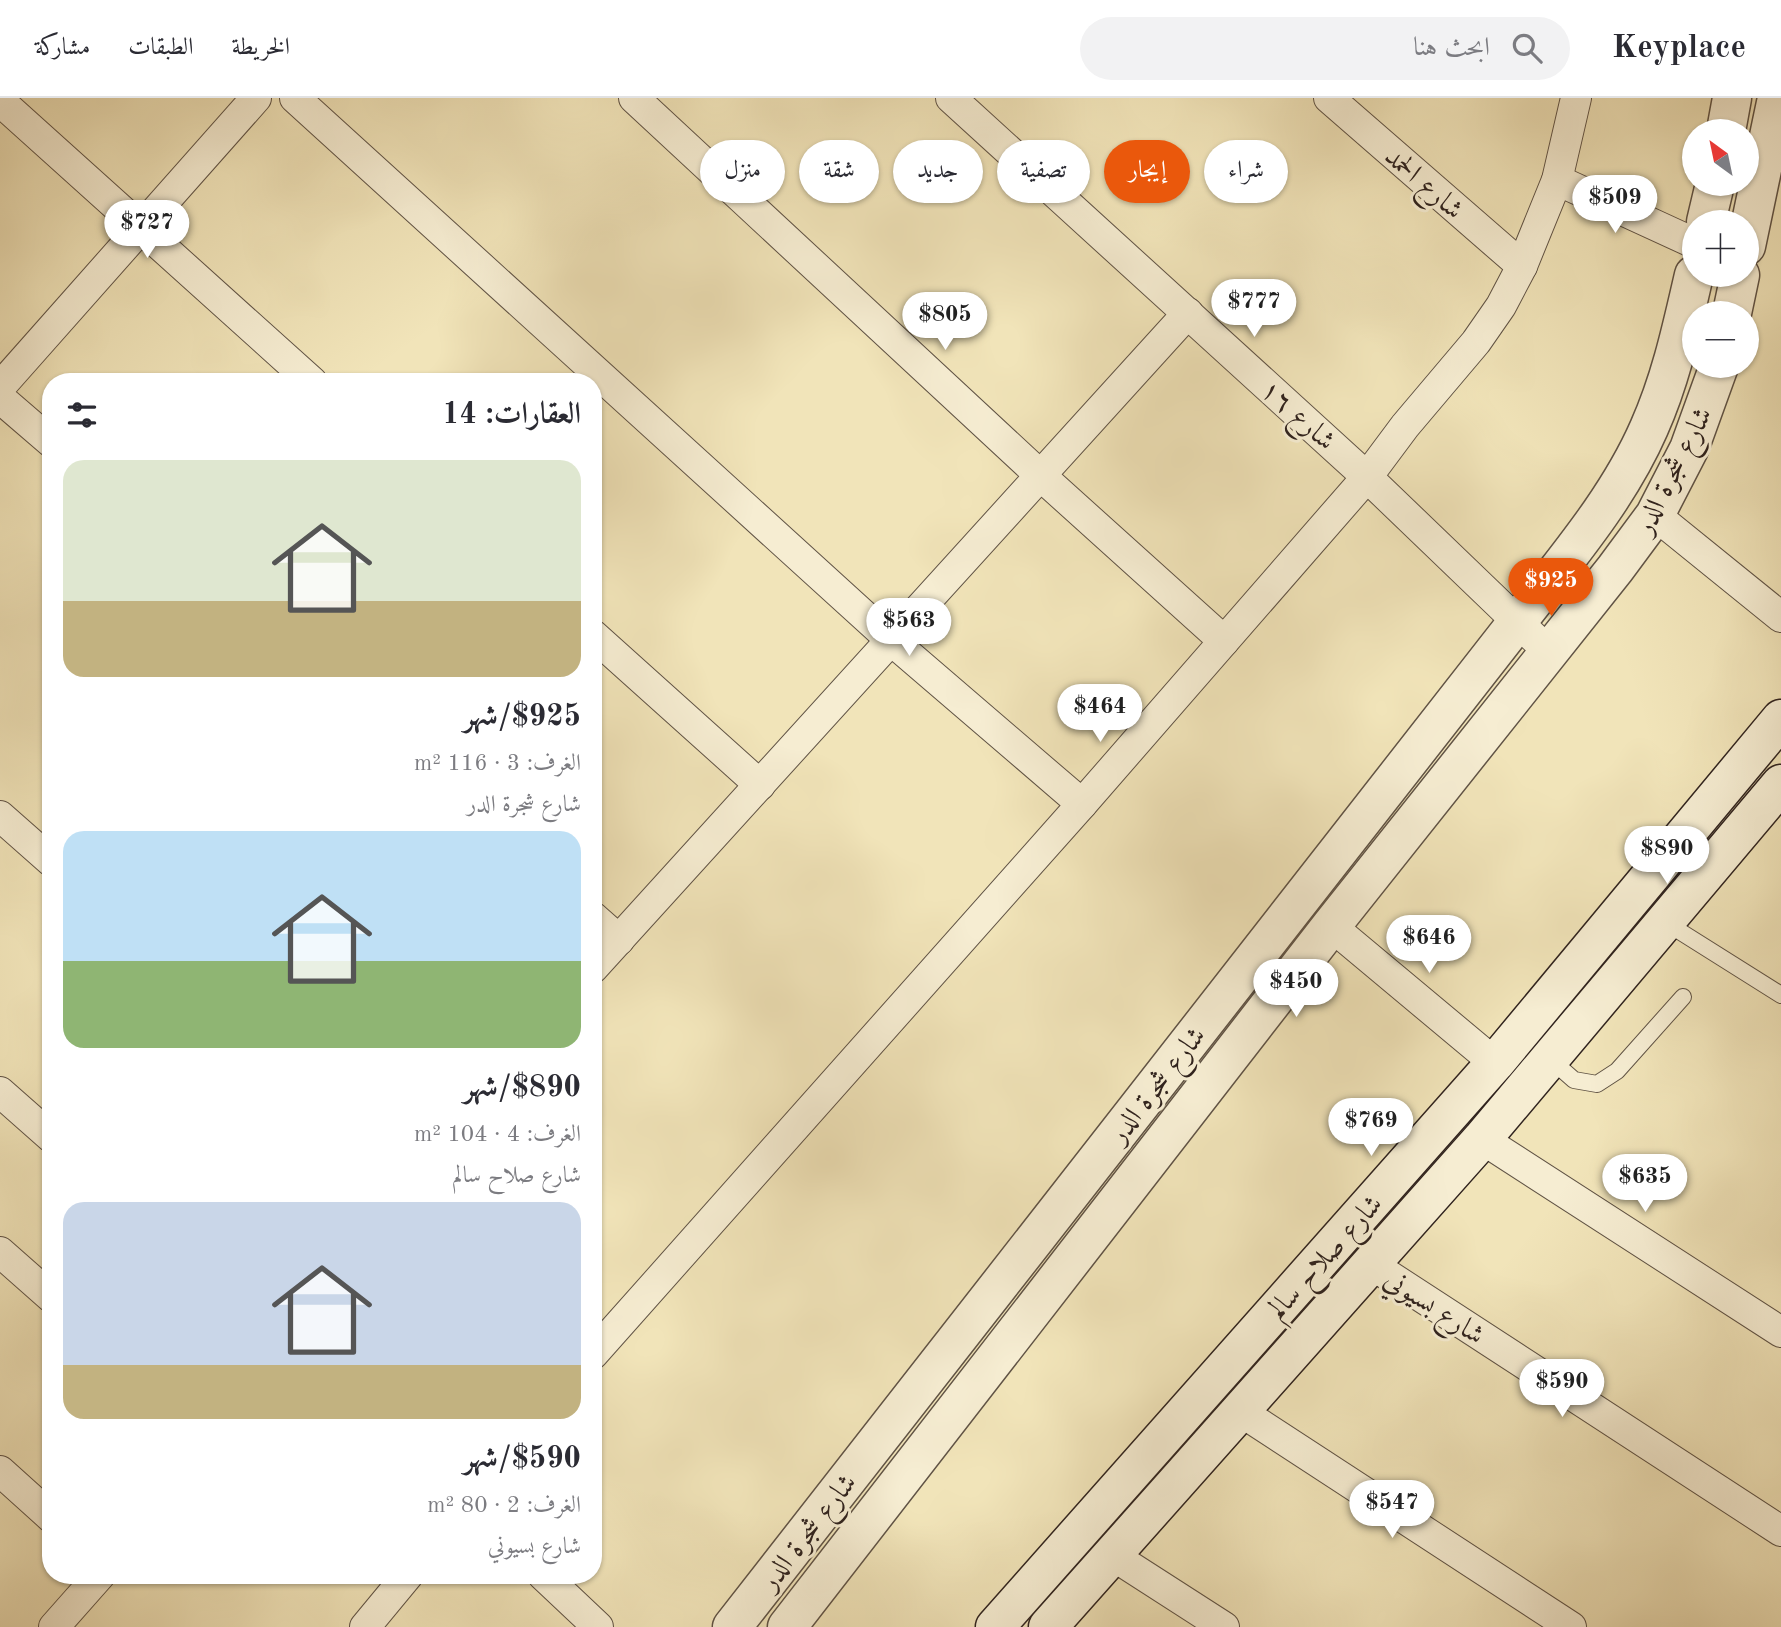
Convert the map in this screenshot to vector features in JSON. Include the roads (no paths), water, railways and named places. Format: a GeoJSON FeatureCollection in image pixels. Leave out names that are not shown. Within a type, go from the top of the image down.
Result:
{"type":"FeatureCollection","features":[{"type":"Feature","properties":{"kind":"street"},"geometry":{"type":"LineString","coordinates":[[0,387],[256,98]]}},
{"type":"Feature","properties":{"kind":"street"},"geometry":{"type":"LineString","coordinates":[[295,98],[597,373]]}},
{"type":"Feature","properties":{"kind":"street"},"geometry":{"type":"LineString","coordinates":[[634,98],[1041,476],[1224,641]]}},
{"type":"Feature","properties":{"kind":"street","name":"شارع ١٦"},"geometry":{"type":"LineString","coordinates":[[951,98],[1367,477],[1549,652]]}},
{"type":"Feature","properties":{"kind":"street","name":"شارع الحمد"},"geometry":{"type":"LineString","coordinates":[[1329,98],[1522,266]]}},
{"type":"Feature","properties":{"kind":"street"},"geometry":{"type":"LineString","coordinates":[[1728,119],[1732,98]]}},
{"type":"Feature","properties":{"kind":"street"},"geometry":{"type":"LineString","coordinates":[[1759,155],[1777,98]]}},
{"type":"Feature","properties":{"kind":"street"},"geometry":{"type":"LineString","coordinates":[[0,101],[302,373]]}},
{"type":"Feature","properties":{"kind":"street"},"geometry":{"type":"LineString","coordinates":[[602,1339],[1082,804],[1367,477],[1405,426],[1476,342],[1501,306],[1522,266],[1557,180],[1571,102]]}},
{"type":"Feature","properties":{"kind":"street"},"geometry":{"type":"LineString","coordinates":[[1557,180],[1682,237]]}},
{"type":"Feature","properties":{"kind":"street","name":"شارع شجرة الدر"},"geometry":{"type":"LineString","coordinates":[[732,1627],[1518,621],[1616,489],[1649,428],[1673,365],[1691,287]]}},
{"type":"Feature","properties":{"kind":"street"},"geometry":{"type":"LineString","coordinates":[[602,958],[1188,313]]}},
{"type":"Feature","properties":{"kind":"street"},"geometry":{"type":"LineString","coordinates":[[602,377],[891,640],[1082,804]]}},
{"type":"Feature","properties":{"kind":"street","name":"شارع شجرة الدر"},"geometry":{"type":"LineString","coordinates":[[787,1627],[1331,926],[1655,516],[1689,449],[1715,378]]}},
{"type":"Feature","properties":{"kind":"street"},"geometry":{"type":"LineString","coordinates":[[0,398],[42,434]]}},
{"type":"Feature","properties":{"kind":"street"},"geometry":{"type":"LineString","coordinates":[[1655,516],[1781,617]]}},
{"type":"Feature","properties":{"kind":"street"},"geometry":{"type":"LineString","coordinates":[[602,643],[760,785]]}},
{"type":"Feature","properties":{"kind":"street","name":"شارع صلاح سالم"},"geometry":{"type":"LineString","coordinates":[[995,1627],[1495,1063],[1781,719]]}},
{"type":"Feature","properties":{"kind":"street","name":"شارع صلاح سالم"},"geometry":{"type":"LineString","coordinates":[[1048,1627],[1482,1139],[1781,784]]}},
{"type":"Feature","properties":{"kind":"street"},"geometry":{"type":"LineString","coordinates":[[0,816],[42,853]]}},
{"type":"Feature","properties":{"kind":"street"},"geometry":{"type":"LineString","coordinates":[[1633,898],[1665,922]]}},
{"type":"Feature","properties":{"kind":"street"},"geometry":{"type":"LineString","coordinates":[[602,925],[619,940]]}},
{"type":"Feature","properties":{"kind":"street"},"geometry":{"type":"LineString","coordinates":[[1331,926],[1495,1063]]}},
{"type":"Feature","properties":{"kind":"street"},"geometry":{"type":"LineString","coordinates":[[0,1092],[42,1129]]}},
{"type":"Feature","properties":{"kind":"street"},"geometry":{"type":"LineString","coordinates":[[1482,1139],[1781,1332]]}},
{"type":"Feature","properties":{"kind":"street"},"geometry":{"type":"LineString","coordinates":[[0,1252],[42,1289]]}},
{"type":"Feature","properties":{"kind":"street","name":"شارع بسيوني"},"geometry":{"type":"LineString","coordinates":[[1371,1264],[1781,1531]]}},
{"type":"Feature","properties":{"kind":"street"},"geometry":{"type":"LineString","coordinates":[[1240,1412],[1571,1627]]}},
{"type":"Feature","properties":{"kind":"street"},"geometry":{"type":"LineString","coordinates":[[0,1471],[42,1509]]}},
{"type":"Feature","properties":{"kind":"street"},"geometry":{"type":"LineString","coordinates":[[1112,1555],[1224,1627]]}},
{"type":"Feature","properties":{"kind":"street"},"geometry":{"type":"LineString","coordinates":[[54,1627],[92,1584]]}},
{"type":"Feature","properties":{"kind":"street"},"geometry":{"type":"LineString","coordinates":[[365,1627],[389,1584]]}},
{"type":"Feature","properties":{"kind":"street"},"geometry":{"type":"LineString","coordinates":[[552,1584],[598,1627]]}},
{"type":"Feature","properties":{"kind":"lane"},"geometry":{"type":"LineString","coordinates":[[1665,922],[1781,995]]}},
{"type":"Feature","properties":{"kind":"lane"},"geometry":{"type":"LineString","coordinates":[[1549,1058],[1574,1080],[1597,1084],[1617,1071],[1683,998]]}}]}
